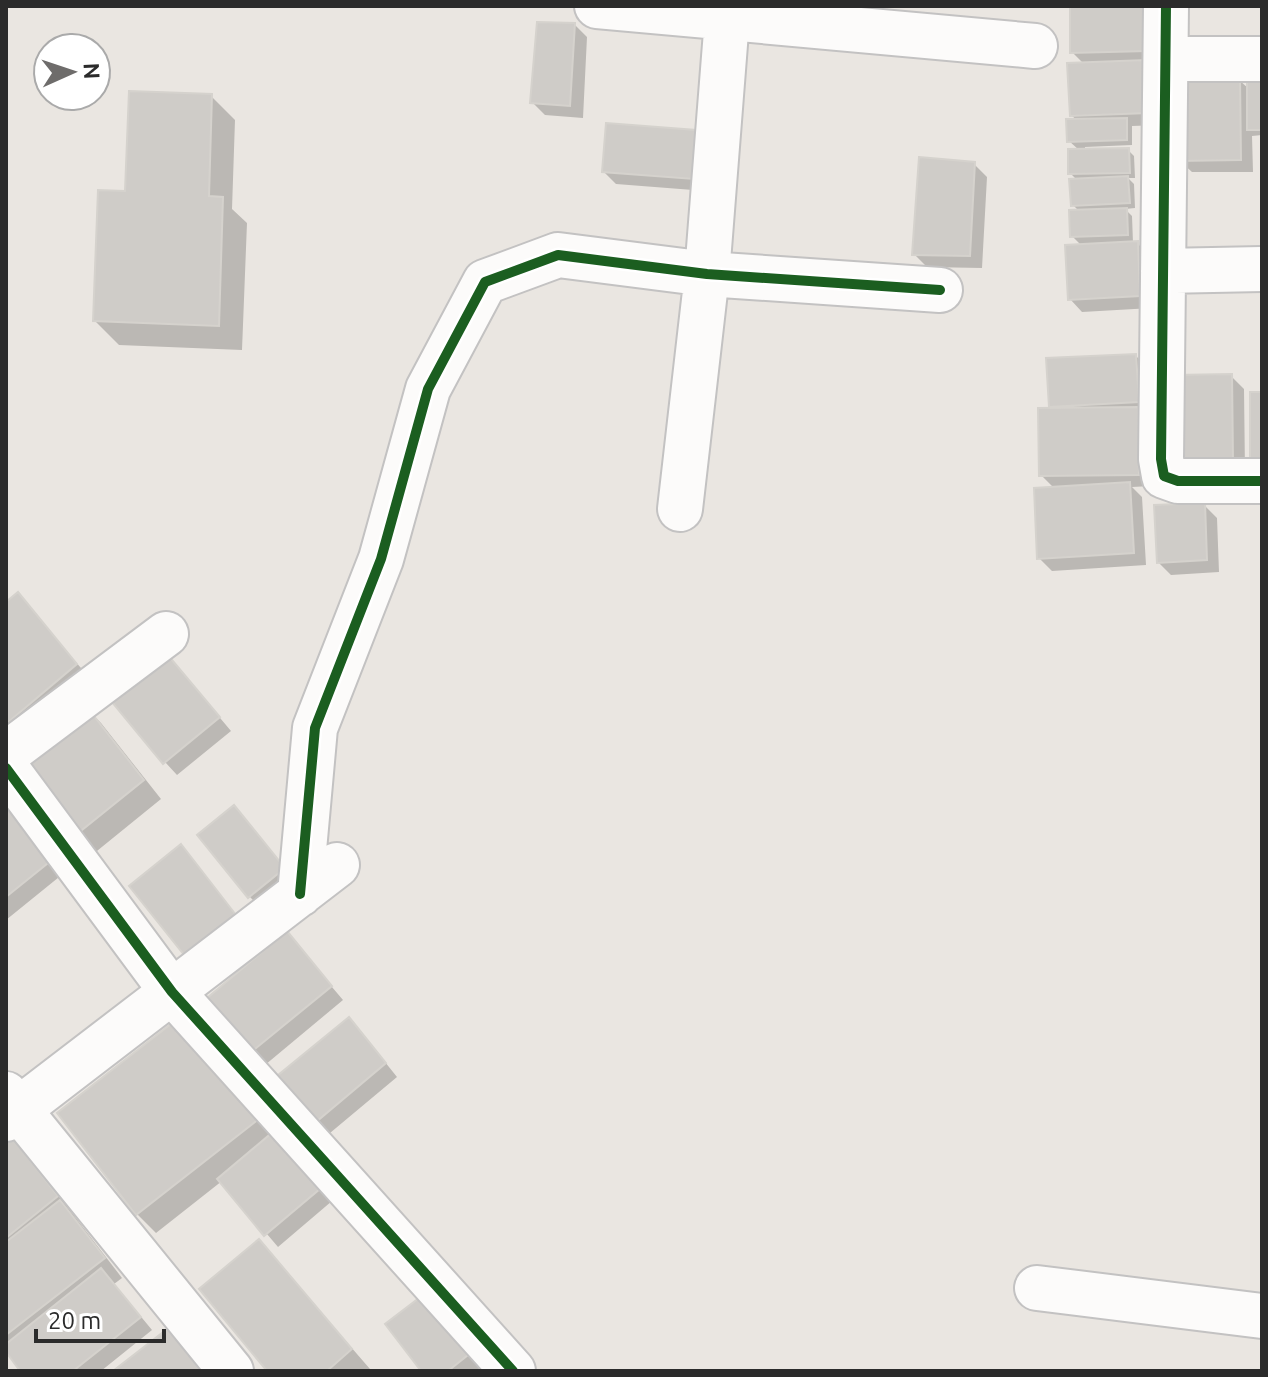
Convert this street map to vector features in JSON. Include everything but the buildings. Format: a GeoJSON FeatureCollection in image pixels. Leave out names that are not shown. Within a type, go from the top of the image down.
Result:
{"type":"FeatureCollection","features":[{"type":"Feature","properties":{"kind":"street"},"geometry":{"type":"LineString","coordinates":[[597,6],[728,12],[1035,46]]}},
{"type":"Feature","properties":{"kind":"street"},"geometry":{"type":"LineString","coordinates":[[1166,6],[1161,459],[1164,476],[1178,481],[1262,481]]}},
{"type":"Feature","properties":{"kind":"street"},"geometry":{"type":"LineString","coordinates":[[680,509],[707,274],[728,12]]}},
{"type":"Feature","properties":{"kind":"street"},"geometry":{"type":"LineString","coordinates":[[1166,59],[1262,59]]}},
{"type":"Feature","properties":{"kind":"street"},"geometry":{"type":"LineString","coordinates":[[300,894],[315,728],[381,559],[428,389],[485,282],[558,255],[707,274],[940,290]]}},
{"type":"Feature","properties":{"kind":"street"},"geometry":{"type":"LineString","coordinates":[[1163,271],[1262,269]]}},
{"type":"Feature","properties":{"kind":"street"},"geometry":{"type":"LineString","coordinates":[[6,754],[166,634]]}},
{"type":"Feature","properties":{"kind":"street"},"geometry":{"type":"LineString","coordinates":[[6,768],[172,992],[513,1371]]}},
{"type":"Feature","properties":{"kind":"street"},"geometry":{"type":"LineString","coordinates":[[231,1371],[10,1108],[172,992],[337,865]]}},
{"type":"Feature","properties":{"kind":"street"},"geometry":{"type":"LineString","coordinates":[[1037,1288],[1262,1316]]}},
{"type":"Feature","properties":{"kind":"cycle path"},"geometry":{"type":"LineString","coordinates":[[1166,6],[1161,459],[1164,476],[1178,481],[1262,481]]}},
{"type":"Feature","properties":{"kind":"cycle path"},"geometry":{"type":"LineString","coordinates":[[300,894],[315,728],[381,559],[428,389],[485,282],[558,255],[707,274],[940,290]]}},
{"type":"Feature","properties":{"kind":"cycle path"},"geometry":{"type":"LineString","coordinates":[[6,768],[172,992],[513,1371]]}}]}
